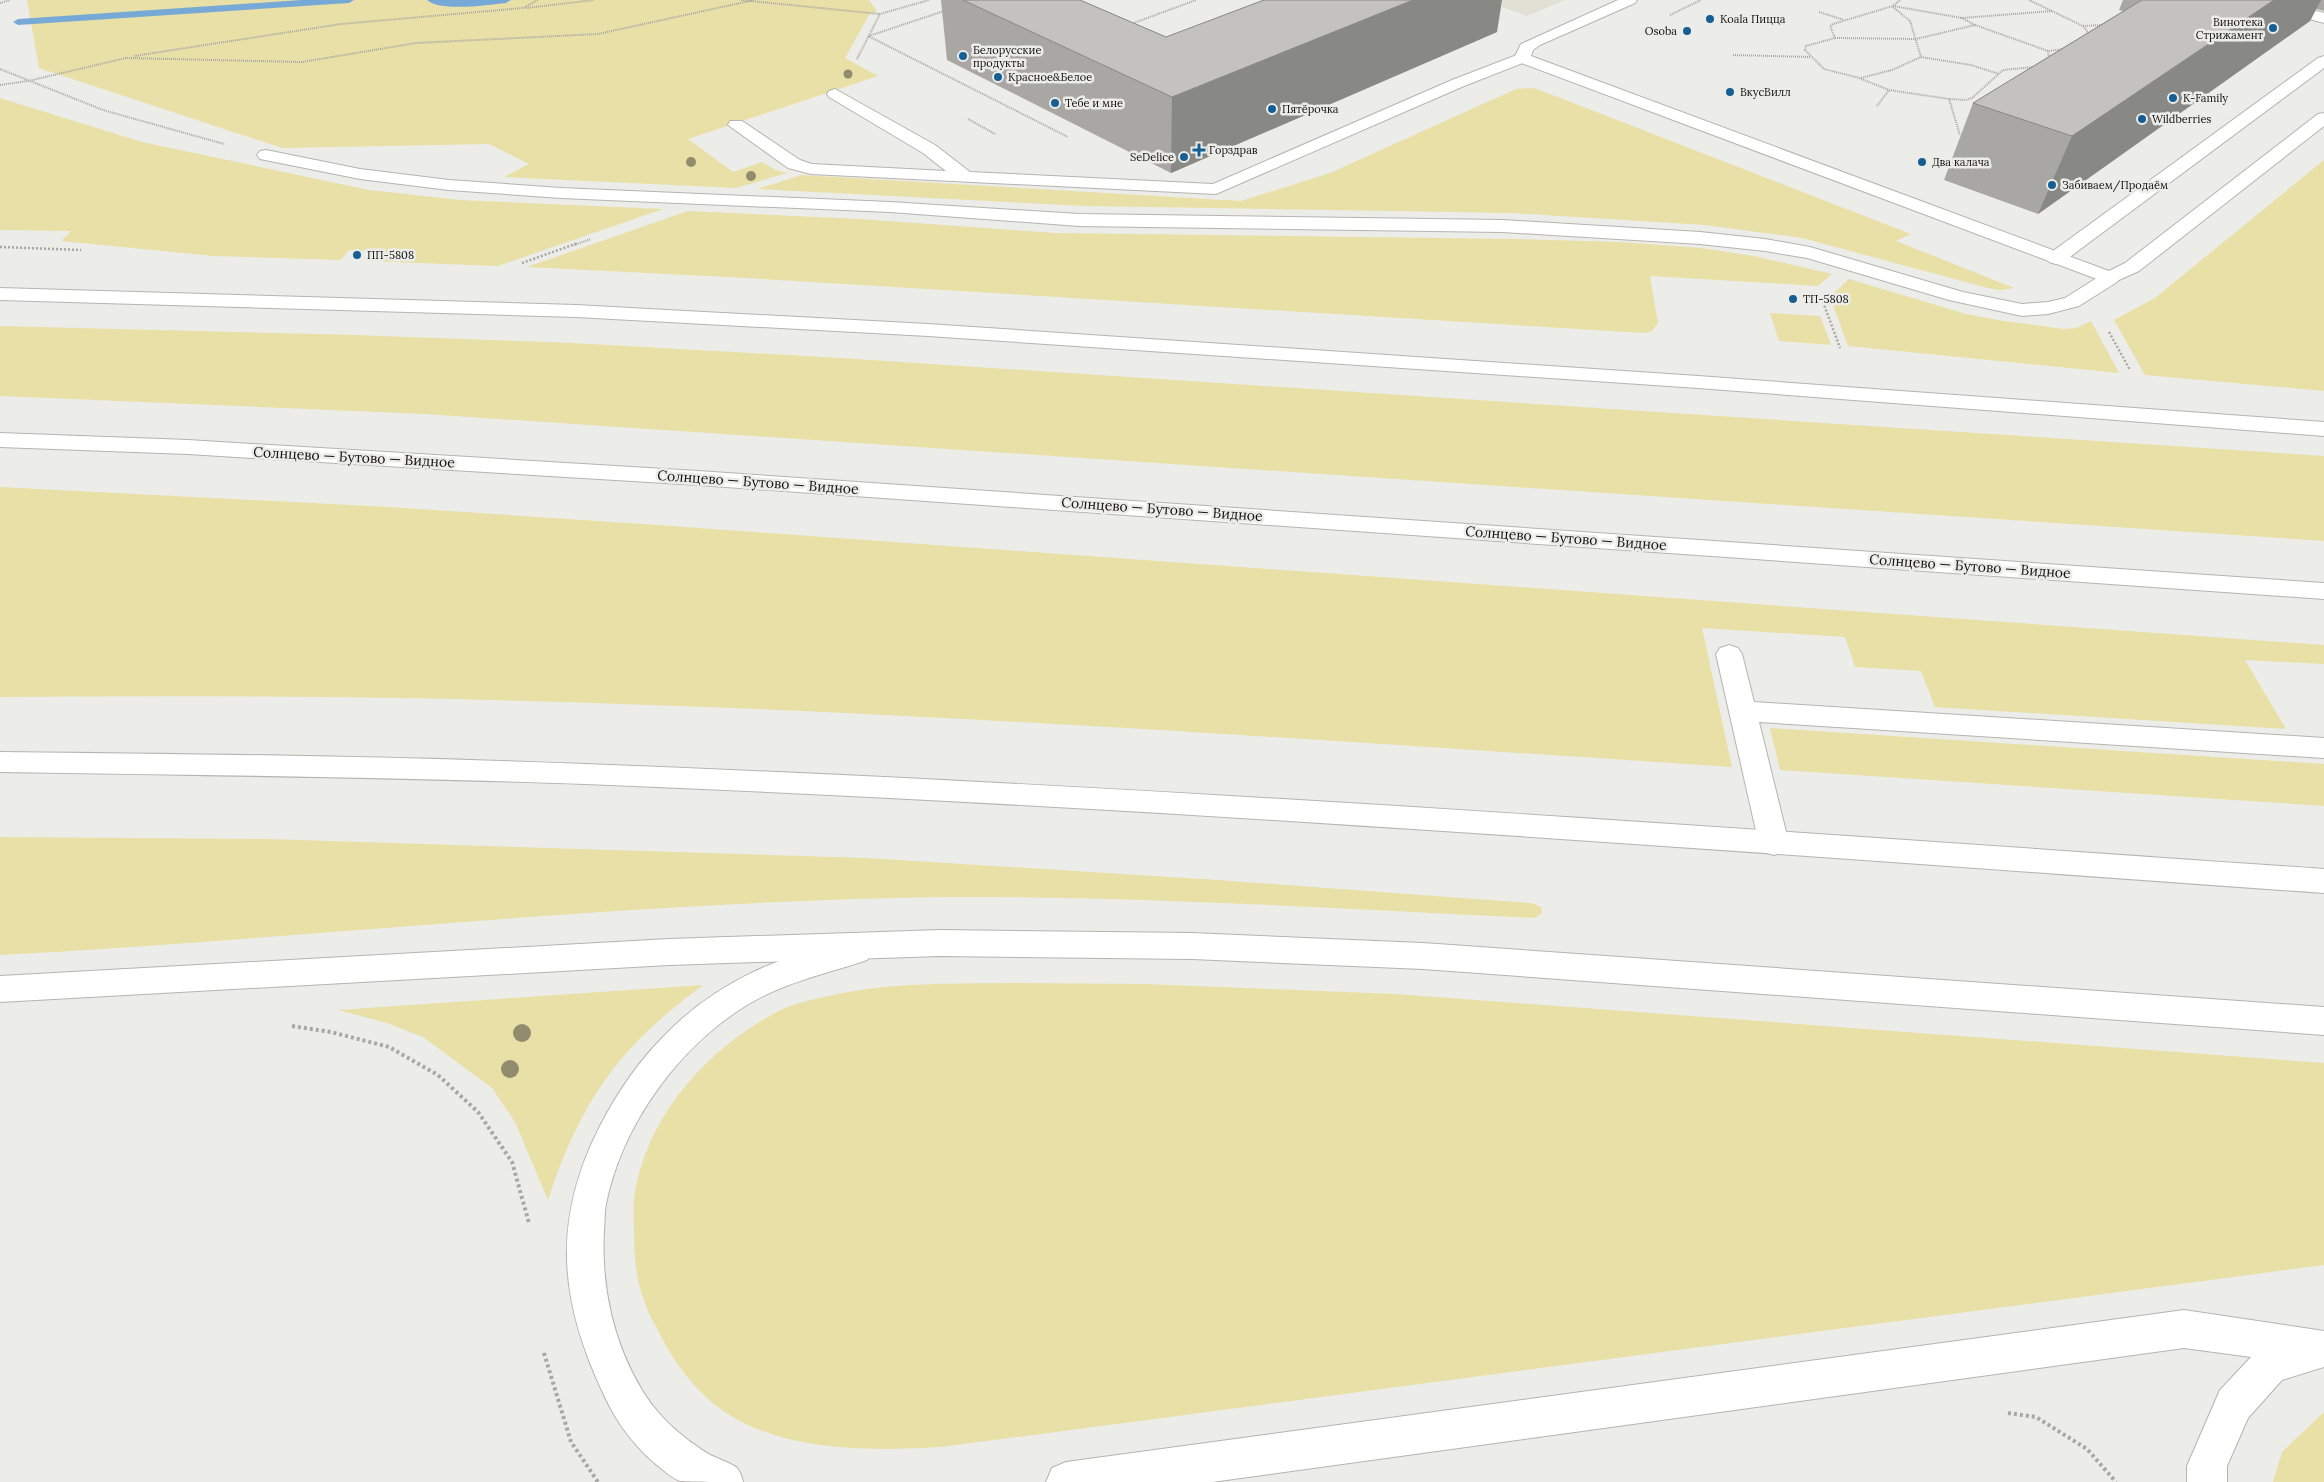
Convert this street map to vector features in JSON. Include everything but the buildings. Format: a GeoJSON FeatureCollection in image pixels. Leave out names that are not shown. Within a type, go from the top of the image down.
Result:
{"type":"FeatureCollection","features":[{"type":"Feature","properties":{"kind":"main road"},"geometry":{"type":"LineString","coordinates":[[1522,58],[1526,47],[1535,42],[1630,0]]}},
{"type":"Feature","properties":{"kind":"main road"},"geometry":{"type":"LineString","coordinates":[[2256,0],[2324,18]]}},
{"type":"Feature","properties":{"kind":"main road"},"geometry":{"type":"LineString","coordinates":[[736,125],[794,164],[811,169],[1201,190],[1216,188],[1458,83],[1522,58],[2110,278]]}},
{"type":"Feature","properties":{"kind":"main road"},"geometry":{"type":"LineString","coordinates":[[2056,258],[2324,61]]}},
{"type":"Feature","properties":{"kind":"main road"},"geometry":{"type":"LineString","coordinates":[[835,94],[929,149],[965,177]]}},
{"type":"Feature","properties":{"kind":"main road"},"geometry":{"type":"LineString","coordinates":[[266,155],[360,174],[449,185],[561,193],[880,207],[1079,220],[1503,226],[1700,238],[1766,245],[1810,253],[1992,305],[2022,310],[2048,308],[2072,302],[2110,278],[2132,267],[2324,118]]}},
{"type":"Feature","properties":{"kind":"main road"},"geometry":{"type":"LineString","coordinates":[[0,294],[338,302],[576,311],[918,330],[1688,381],[2324,429]]}},
{"type":"Feature","properties":{"kind":"main road","name":"Солнцево — Бутово — Видное"},"geometry":{"type":"LineString","coordinates":[[0,440],[188,447],[708,478],[2324,591]]}},
{"type":"Feature","properties":{"kind":"main road"},"geometry":{"type":"LineString","coordinates":[[1729,654],[1774,844]]}},
{"type":"Feature","properties":{"kind":"main road"},"geometry":{"type":"LineString","coordinates":[[1742,710],[2324,748]]}},
{"type":"Feature","properties":{"kind":"main road"},"geometry":{"type":"LineString","coordinates":[[0,762],[144,762],[466,769],[1149,801],[2324,881]]}},
{"type":"Feature","properties":{"kind":"main road"},"geometry":{"type":"LineString","coordinates":[[0,988],[669,952],[883,944],[1192,946],[1423,956],[2324,1021]]}},
{"type":"Feature","properties":{"kind":"main road"},"geometry":{"type":"LineString","coordinates":[[723,1482],[713,1478],[669,1451],[631,1408],[604,1357],[589,1309],[585,1259],[588,1205],[605,1150],[624,1114],[651,1074],[686,1035],[720,1006],[751,987],[819,960],[883,944]]}},
{"type":"Feature","properties":{"kind":"main road"},"geometry":{"type":"LineString","coordinates":[[1066,1482],[2184,1329],[2323,1349]]}},
{"type":"Feature","properties":{"kind":"main road"},"geometry":{"type":"LineString","coordinates":[[2207,1482],[2207,1466],[2234,1404],[2270,1365],[2323,1349]]}},
{"type":"Feature","properties":{"kind":"path"},"geometry":{"type":"LineString","coordinates":[[0,3],[10,0]]}},
{"type":"Feature","properties":{"kind":"path"},"geometry":{"type":"LineString","coordinates":[[523,8],[538,0]]}},
{"type":"Feature","properties":{"kind":"path"},"geometry":{"type":"LineString","coordinates":[[0,85],[28,81],[126,58],[341,24],[594,0]]}},
{"type":"Feature","properties":{"kind":"path"},"geometry":{"type":"LineString","coordinates":[[741,0],[880,14],[929,0]]}},
{"type":"Feature","properties":{"kind":"path"},"geometry":{"type":"LineString","coordinates":[[126,58],[302,62],[416,43],[598,34],[754,0]]}},
{"type":"Feature","properties":{"kind":"path"},"geometry":{"type":"LineString","coordinates":[[1122,27],[1196,0]]}},
{"type":"Feature","properties":{"kind":"path"},"geometry":{"type":"LineString","coordinates":[[1835,38],[1830,26],[1892,6],[1900,0]]}},
{"type":"Feature","properties":{"kind":"path"},"geometry":{"type":"LineString","coordinates":[[2029,0],[2083,26],[2091,36]]}},
{"type":"Feature","properties":{"kind":"path"},"geometry":{"type":"LineString","coordinates":[[1892,6],[1962,18],[2052,11]]}},
{"type":"Feature","properties":{"kind":"path"},"geometry":{"type":"LineString","coordinates":[[1892,6],[1910,21],[1921,56]]}},
{"type":"Feature","properties":{"kind":"path"},"geometry":{"type":"LineString","coordinates":[[868,36],[949,9]]}},
{"type":"Feature","properties":{"kind":"path"},"geometry":{"type":"LineString","coordinates":[[1818,12],[1844,20]]}},
{"type":"Feature","properties":{"kind":"path"},"geometry":{"type":"LineString","coordinates":[[857,59],[880,14]]}},
{"type":"Feature","properties":{"kind":"path"},"geometry":{"type":"LineString","coordinates":[[1962,18],[1975,25],[2048,51],[2066,48]]}},
{"type":"Feature","properties":{"kind":"path"},"geometry":{"type":"LineString","coordinates":[[1975,25],[1916,40],[1835,38],[1806,46],[1805,50],[1822,70],[1860,78],[1889,90],[1948,99],[1972,98],[2003,70],[2036,66]]}},
{"type":"Feature","properties":{"kind":"path"},"geometry":{"type":"LineString","coordinates":[[2083,26],[2110,25]]}},
{"type":"Feature","properties":{"kind":"path"},"geometry":{"type":"LineString","coordinates":[[868,36],[1071,139]]}},
{"type":"Feature","properties":{"kind":"path"},"geometry":{"type":"LineString","coordinates":[[2048,51],[2050,63]]}},
{"type":"Feature","properties":{"kind":"path"},"geometry":{"type":"LineString","coordinates":[[1733,55],[1811,57]]}},
{"type":"Feature","properties":{"kind":"path"},"geometry":{"type":"LineString","coordinates":[[1860,78],[1892,70],[1921,56],[1972,65],[1999,74]]}},
{"type":"Feature","properties":{"kind":"path"},"geometry":{"type":"LineString","coordinates":[[0,69],[103,110],[266,155]]}},
{"type":"Feature","properties":{"kind":"path"},"geometry":{"type":"LineString","coordinates":[[1877,106],[1889,90]]}},
{"type":"Feature","properties":{"kind":"path"},"geometry":{"type":"LineString","coordinates":[[1948,99],[1960,135]]}},
{"type":"Feature","properties":{"kind":"path"},"geometry":{"type":"LineString","coordinates":[[960,115],[1003,138]]}},
{"type":"Feature","properties":{"kind":"path"},"geometry":{"type":"LineString","coordinates":[[2072,302],[2103,320],[2131,373]]}},
{"type":"Feature","properties":{"kind":"path"},"geometry":{"type":"LineString","coordinates":[[286,1025],[331,1032],[389,1047],[438,1076],[478,1112],[512,1162],[532,1233]]}},
{"type":"Feature","properties":{"kind":"path"},"geometry":{"type":"LineString","coordinates":[[544,1347],[544,1357],[571,1442],[598,1482]]}},
{"type":"Feature","properties":{"kind":"path"},"geometry":{"type":"LineString","coordinates":[[2000,1412],[2036,1417],[2087,1449],[2115,1478],[2116,1482]]}},
{"type":"Feature","properties":{"kind":"shaded area"},"geometry":{"type":"Polygon","coordinates":[[[27,0],[869,0],[877,11],[869,15],[845,58],[878,76],[688,139],[733,172],[762,162],[776,170],[787,173],[736,188],[504,177],[529,164],[489,144],[282,148],[39,68],[27,0]]]}},
{"type":"Feature","properties":{"kind":"shaded area"},"geometry":{"type":"Polygon","coordinates":[[[1483,0],[1565,0],[1527,16],[1483,0]]]}},
{"type":"Feature","properties":{"kind":"shaded area"},"geometry":{"type":"Polygon","coordinates":[[[1531,88],[1911,234],[1896,241],[2014,288],[2000,290],[1988,288],[1802,238],[1705,225],[1511,213],[1085,206],[757,189],[802,175],[1241,201],[1330,173],[1516,89],[1531,88]]]}},
{"type":"Feature","properties":{"kind":"shaded area"},"geometry":{"type":"Polygon","coordinates":[[[0,98],[142,142],[369,190],[460,200],[663,209],[498,266],[366,261],[373,251],[349,250],[341,260],[214,256],[61,241],[71,231],[0,230],[0,98]]]}},
{"type":"Feature","properties":{"kind":"shaded area"},"geometry":{"type":"Polygon","coordinates":[[[2324,160],[2324,391],[2145,375],[2114,320],[2155,298],[2324,160]]]}},
{"type":"Feature","properties":{"kind":"shaded area"},"geometry":{"type":"Polygon","coordinates":[[[688,211],[859,219],[1055,233],[1621,242],[1701,248],[1754,256],[1832,274],[1818,286],[1650,276],[1658,323],[1652,331],[1644,333],[747,278],[527,267],[688,211]]]}},
{"type":"Feature","properties":{"kind":"shaded area"},"geometry":{"type":"Polygon","coordinates":[[[1849,279],[1966,314],[2004,321],[2064,329],[2076,328],[2091,321],[2119,373],[1848,346],[1830,297],[1849,279]]]}},
{"type":"Feature","properties":{"kind":"shaded area"},"geometry":{"type":"Polygon","coordinates":[[[1770,313],[1820,316],[1831,345],[1779,341],[1770,313]]]}},
{"type":"Feature","properties":{"kind":"shaded area"},"geometry":{"type":"Polygon","coordinates":[[[0,326],[356,335],[573,343],[841,358],[2324,456],[2324,541],[424,414],[0,396],[0,326]]]}},
{"type":"Feature","properties":{"kind":"shaded area"},"geometry":{"type":"Polygon","coordinates":[[[0,487],[389,507],[672,526],[2324,645],[2324,664],[2245,660],[2286,729],[1935,707],[1921,671],[1855,667],[1845,637],[1702,628],[1732,767],[1067,725],[734,708],[401,698],[0,697],[0,487]]]}},
{"type":"Feature","properties":{"kind":"shaded area"},"geometry":{"type":"Polygon","coordinates":[[[1770,728],[2324,764],[2324,806],[1780,770],[1770,728]]]}},
{"type":"Feature","properties":{"kind":"shaded area"},"geometry":{"type":"Polygon","coordinates":[[[0,837],[267,839],[867,858],[1218,880],[1531,903],[1541,907],[1542,913],[1535,918],[1242,904],[1021,897],[829,900],[711,905],[0,955],[0,837]]]}},
{"type":"Feature","properties":{"kind":"shaded area"},"geometry":{"type":"Polygon","coordinates":[[[1008,983],[1144,984],[1396,994],[2324,1063],[2324,1265],[941,1447],[889,1449],[834,1447],[807,1443],[756,1429],[721,1410],[690,1380],[665,1344],[642,1295],[636,1268],[634,1199],[641,1168],[652,1139],[667,1112],[685,1086],[730,1042],[756,1024],[788,1007],[817,998],[873,988],[1008,983]]]}},
{"type":"Feature","properties":{"kind":"shaded area"},"geometry":{"type":"Polygon","coordinates":[[[703,985],[648,1030],[606,1078],[574,1133],[548,1200],[515,1122],[492,1088],[423,1037],[387,1023],[338,1010],[703,985]]]}},
{"type":"Feature","properties":{"kind":"shaded area"},"geometry":{"type":"Polygon","coordinates":[[[2324,1412],[2324,1482],[2273,1482],[2282,1452],[2324,1412]]]}},
{"type":"Feature","properties":{"kind":"waterway"},"geometry":{"type":"LineString","coordinates":[[18,22],[349,0]]}},
{"type":"Feature","properties":{"kind":"waterway"},"geometry":{"type":"LineString","coordinates":[[432,0],[458,4],[506,0]]}},
{"type":"Feature","properties":{"kind":"place","name":"Koala Пицца"},"geometry":{"type":"Point","coordinates":[1710,19]}},
{"type":"Feature","properties":{"kind":"place","name":"Винотека Стрижамент"},"geometry":{"type":"Point","coordinates":[2273,28]}},
{"type":"Feature","properties":{"kind":"place","name":"Osoba"},"geometry":{"type":"Point","coordinates":[1687,31]}},
{"type":"Feature","properties":{"kind":"place","name":"Белорусские продукты"},"geometry":{"type":"Point","coordinates":[963,56]}},
{"type":"Feature","properties":{"kind":"place","name":"Красное&Белое"},"geometry":{"type":"Point","coordinates":[998,77]}},
{"type":"Feature","properties":{"kind":"place","name":"ВкусВилл"},"geometry":{"type":"Point","coordinates":[1730,92]}},
{"type":"Feature","properties":{"kind":"place","name":"K-Family"},"geometry":{"type":"Point","coordinates":[2173,98]}},
{"type":"Feature","properties":{"kind":"place","name":"Тебе и мне"},"geometry":{"type":"Point","coordinates":[1055,103]}},
{"type":"Feature","properties":{"kind":"place","name":"Пятёрочка"},"geometry":{"type":"Point","coordinates":[1272,109]}},
{"type":"Feature","properties":{"kind":"place","name":"Wildberries"},"geometry":{"type":"Point","coordinates":[2142,119]}},
{"type":"Feature","properties":{"kind":"place","name":"Горздрав"},"geometry":{"type":"Point","coordinates":[1199,150]}},
{"type":"Feature","properties":{"kind":"place","name":"SeDelice"},"geometry":{"type":"Point","coordinates":[1184,157]}},
{"type":"Feature","properties":{"kind":"place","name":"Два калача"},"geometry":{"type":"Point","coordinates":[1922,162]}},
{"type":"Feature","properties":{"kind":"place","name":"Забиваем/Продаём"},"geometry":{"type":"Point","coordinates":[2052,185]}},
{"type":"Feature","properties":{"kind":"place","name":"ПП-5808"},"geometry":{"type":"Point","coordinates":[357,255]}},
{"type":"Feature","properties":{"kind":"place","name":"ТП-5808"},"geometry":{"type":"Point","coordinates":[1793,299]}}]}
